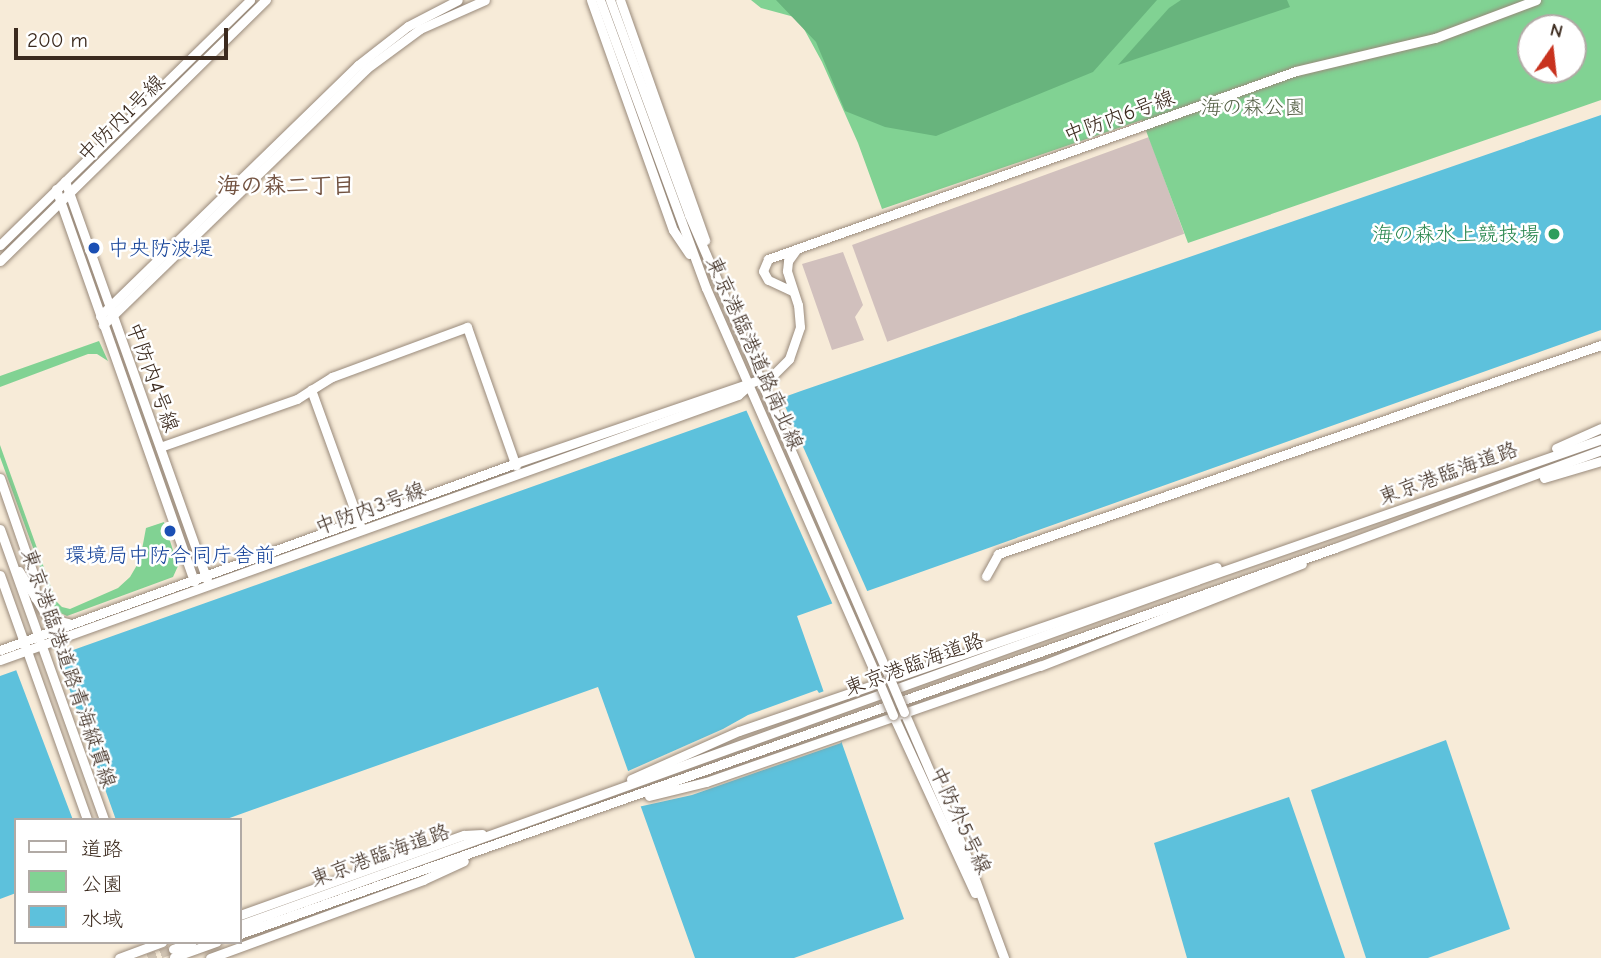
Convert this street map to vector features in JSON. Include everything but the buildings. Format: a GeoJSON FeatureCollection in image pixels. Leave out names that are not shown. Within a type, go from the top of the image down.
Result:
{"type":"FeatureCollection","features":[{"type":"Feature","properties":{"kind":"street","name":"中防内1号線"},"geometry":{"type":"LineString","coordinates":[[0,246],[250,0]]}},
{"type":"Feature","properties":{"kind":"street","name":"中防内1号線"},"geometry":{"type":"LineString","coordinates":[[0,261],[266,0]]}},
{"type":"Feature","properties":{"kind":"street"},"geometry":{"type":"LineString","coordinates":[[102,321],[358,65],[408,26],[458,0]]}},
{"type":"Feature","properties":{"kind":"street"},"geometry":{"type":"LineString","coordinates":[[111,312],[366,69],[420,29],[485,0]]}},
{"type":"Feature","properties":{"kind":"street"},"geometry":{"type":"LineString","coordinates":[[591,0],[673,230],[696,264]]}},
{"type":"Feature","properties":{"kind":"street","name":"東京港臨港道路南北線"},"geometry":{"type":"LineString","coordinates":[[600,0],[696,264],[893,715]]}},
{"type":"Feature","properties":{"kind":"street","name":"東京港臨港道路南北線"},"geometry":{"type":"LineString","coordinates":[[610,0],[689,215],[904,712]]}},
{"type":"Feature","properties":{"kind":"street"},"geometry":{"type":"LineString","coordinates":[[620,0],[700,219],[709,258]]}},
{"type":"Feature","properties":{"kind":"street","name":"中防内6号線"},"geometry":{"type":"LineString","coordinates":[[776,257],[1296,71],[1455,32],[1536,0]]}},
{"type":"Feature","properties":{"kind":"street","name":"中防内4号線"},"geometry":{"type":"LineString","coordinates":[[65,181],[209,584]]}},
{"type":"Feature","properties":{"kind":"street","name":"中防内4号線"},"geometry":{"type":"LineString","coordinates":[[56,189],[197,588]]}},
{"type":"Feature","properties":{"kind":"street"},"geometry":{"type":"LineString","coordinates":[[787,266],[796,250]]}},
{"type":"Feature","properties":{"kind":"street"},"geometry":{"type":"LineString","coordinates":[[760,380],[783,366],[797,342],[800,316],[787,266],[776,257],[764,262],[764,275],[768,280],[792,291]]}},
{"type":"Feature","properties":{"kind":"street"},"geometry":{"type":"LineString","coordinates":[[160,447],[297,399],[332,377],[467,327],[519,474]]}},
{"type":"Feature","properties":{"kind":"street"},"geometry":{"type":"LineString","coordinates":[[986,576],[998,554],[1601,345]]}},
{"type":"Feature","properties":{"kind":"street","name":"中防内3号線"},"geometry":{"type":"LineString","coordinates":[[41,640],[69,623],[193,578],[519,474],[738,395],[760,380]]}},
{"type":"Feature","properties":{"kind":"street","name":"中防内3号線"},"geometry":{"type":"LineString","coordinates":[[0,660],[41,640],[209,584],[516,463],[735,387],[750,385]]}},
{"type":"Feature","properties":{"kind":"street"},"geometry":{"type":"LineString","coordinates":[[312,390],[360,525]]}},
{"type":"Feature","properties":{"kind":"street"},"geometry":{"type":"LineString","coordinates":[[1513,468],[1601,428]]}},
{"type":"Feature","properties":{"kind":"street","name":"東京港臨海道路"},"geometry":{"type":"LineString","coordinates":[[242,924],[1288,548],[1601,439]]}},
{"type":"Feature","properties":{"kind":"street","name":"東京港臨海道路"},"geometry":{"type":"LineString","coordinates":[[242,933],[1335,548],[1601,450]]}},
{"type":"Feature","properties":{"kind":"street"},"geometry":{"type":"LineString","coordinates":[[1508,486],[1601,461]]}},
{"type":"Feature","properties":{"kind":"street"},"geometry":{"type":"LineString","coordinates":[[0,478],[34,576],[35,598]]}},
{"type":"Feature","properties":{"kind":"street","name":"東京港臨港道路青海縦貫線"},"geometry":{"type":"LineString","coordinates":[[0,529],[103,818]]}},
{"type":"Feature","properties":{"kind":"street"},"geometry":{"type":"LineString","coordinates":[[605,793],[705,744],[1183,576],[1288,548]]}},
{"type":"Feature","properties":{"kind":"street"},"geometry":{"type":"LineString","coordinates":[[620,802],[706,782],[904,712],[1232,593],[1335,548]]}},
{"type":"Feature","properties":{"kind":"street"},"geometry":{"type":"LineString","coordinates":[[15,567],[25,576],[35,598],[50,620],[69,623]]}},
{"type":"Feature","properties":{"kind":"street","name":"東京港臨港道路青海縦貫線"},"geometry":{"type":"LineString","coordinates":[[0,575],[86,818]]}},
{"type":"Feature","properties":{"kind":"street","name":"中防内3号線"},"geometry":{"type":"LineString","coordinates":[[0,650],[27,646]]}},
{"type":"Feature","properties":{"kind":"street","name":"中防外5号線"},"geometry":{"type":"LineString","coordinates":[[904,712],[921,763],[1004,958]]}},
{"type":"Feature","properties":{"kind":"street","name":"中防外5号線"},"geometry":{"type":"LineString","coordinates":[[893,715],[921,763]]}},
{"type":"Feature","properties":{"kind":"street"},"geometry":{"type":"LineString","coordinates":[[210,958],[423,880],[529,832]]}},
{"type":"Feature","properties":{"kind":"street"},"geometry":{"type":"LineString","coordinates":[[242,914],[464,835],[491,834]]}},
{"type":"Feature","properties":{"kind":"street"},"geometry":{"type":"LineString","coordinates":[[119,958],[135,955],[150,944],[155,958]]}},
{"type":"Feature","properties":{"kind":"street"},"geometry":{"type":"LineString","coordinates":[[174,953],[208,944]]}},
{"type":"Feature","properties":{"kind":"shaded area"},"geometry":{"type":"Polygon","coordinates":[[[1149,137],[1184,234],[887,342],[852,245],[1149,137]]]}},
{"type":"Feature","properties":{"kind":"shaded area"},"geometry":{"type":"Polygon","coordinates":[[[843,252],[863,305],[855,317],[864,340],[832,350],[802,264],[843,252]]]}},
{"type":"Feature","properties":{"kind":"green space","name":"海の森公園"},"geometry":{"type":"Polygon","coordinates":[[[751,0],[1601,0],[1601,100],[1188,243],[1142,120],[882,209],[858,143],[822,62],[798,18],[761,8],[751,0]]]}},
{"type":"Feature","properties":{"kind":"green space"},"geometry":{"type":"Polygon","coordinates":[[[776,0],[1157,0],[1093,72],[936,136],[885,127],[845,111],[816,42],[776,0]]]}},
{"type":"Feature","properties":{"kind":"green space"},"geometry":{"type":"Polygon","coordinates":[[[1181,0],[1287,0],[1290,7],[1118,65],[1169,8],[1181,0]]]}},
{"type":"Feature","properties":{"kind":"green space"},"geometry":{"type":"Polygon","coordinates":[[[99,341],[108,361],[97,354],[88,354],[0,387],[0,376],[99,341]]]}},
{"type":"Feature","properties":{"kind":"green space"},"geometry":{"type":"Polygon","coordinates":[[[0,445],[56,601],[62,607],[70,609],[118,588],[130,577],[140,560],[146,528],[164,522],[178,566],[173,577],[67,616],[56,611],[0,457],[0,445]]]}},
{"type":"Feature","properties":{"kind":"water"},"geometry":{"type":"Polygon","coordinates":[[[1601,115],[1601,330],[797,616],[904,919],[794,958],[695,958],[598,687],[230,818],[14,818],[14,894],[0,899],[0,676],[801,391],[1601,115]]]}},
{"type":"Feature","properties":{"kind":"water"},"geometry":{"type":"Polygon","coordinates":[[[1446,740],[1510,929],[1428,958],[1366,958],[1311,790],[1446,740]]]}},
{"type":"Feature","properties":{"kind":"water"},"geometry":{"type":"Polygon","coordinates":[[[1289,797],[1345,958],[1187,958],[1154,843],[1289,797]]]}},
{"type":"Feature","properties":{"kind":"pier"},"geometry":{"type":"Polygon","coordinates":[[[780,395],[869,594],[835,609],[746,410],[780,395]]]}},
{"type":"Feature","properties":{"kind":"pier"},"geometry":{"type":"Polygon","coordinates":[[[59,652],[58,657],[115,818],[72,818],[15,667],[59,652]]]}},
{"type":"Feature","properties":{"kind":"pier"},"geometry":{"type":"Polygon","coordinates":[[[817,690],[819,693],[827,690],[844,737],[840,738],[841,743],[692,795],[638,807],[626,772],[723,729],[748,715],[817,690]]]}},
{"type":"Feature","properties":{"kind":"tunnel"},"geometry":{"type":"LineString","coordinates":[[148,958],[173,949]]}},
{"type":"Feature","properties":{"kind":"place","name":"海の森水上競技場"},"geometry":{"type":"Point","coordinates":[1554,234]}},
{"type":"Feature","properties":{"kind":"place","name":"中央防波堤"},"geometry":{"type":"Point","coordinates":[94,248]}},
{"type":"Feature","properties":{"kind":"place","name":"環境局中防合同庁舎前"},"geometry":{"type":"Point","coordinates":[170,531]}},
{"type":"Feature","properties":{"kind":"district","name":"海の森二丁目"},"geometry":{"type":"Point","coordinates":[286,186]}}]}
